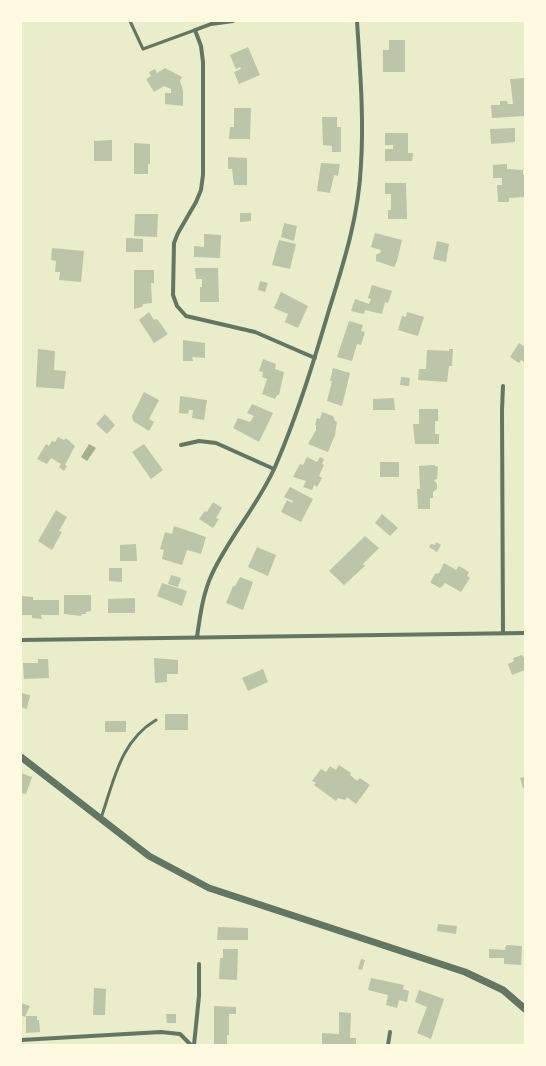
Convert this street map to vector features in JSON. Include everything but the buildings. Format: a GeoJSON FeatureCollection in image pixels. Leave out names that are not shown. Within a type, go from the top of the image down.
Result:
{"type":"FeatureCollection","features":[{"type":"Feature","properties":{"kind":"street"},"geometry":{"type":"LineString","coordinates":[[233,21],[211,24],[195,30],[201,46],[203,62],[203,175],[201,190],[174,243],[173,295],[177,306],[186,316],[255,332],[315,358]]}},
{"type":"Feature","properties":{"kind":"street"},"geometry":{"type":"LineString","coordinates":[[197,637],[201,609],[212,575],[228,545],[249,515],[274,469],[299,409],[351,237],[361,165],[362,122],[357,21]]}},
{"type":"Feature","properties":{"kind":"street"},"geometry":{"type":"LineString","coordinates":[[503,386],[503,634]]}},
{"type":"Feature","properties":{"kind":"street"},"geometry":{"type":"LineString","coordinates":[[181,445],[199,441],[216,443],[274,469]]}},
{"type":"Feature","properties":{"kind":"street"},"geometry":{"type":"LineString","coordinates":[[21,640],[525,633]]}},
{"type":"Feature","properties":{"kind":"street"},"geometry":{"type":"LineString","coordinates":[[21,756],[149,856],[209,888],[465,972],[503,990],[525,1008]]}},
{"type":"Feature","properties":{"kind":"street"},"geometry":{"type":"LineString","coordinates":[[192,1045],[198,996],[199,964]]}},
{"type":"Feature","properties":{"kind":"street"},"geometry":{"type":"LineString","coordinates":[[22,1041],[161,1032],[180,1034],[192,1045]]}},
{"type":"Feature","properties":{"kind":"street"},"geometry":{"type":"LineString","coordinates":[[388,1045],[390,1032]]}},
{"type":"Feature","properties":{"kind":"lane"},"geometry":{"type":"LineString","coordinates":[[130,21],[143,49],[195,30]]}},
{"type":"Feature","properties":{"kind":"lane"},"geometry":{"type":"LineString","coordinates":[[101,818],[124,751],[135,736],[146,726],[156,720]]}},
{"type":"Feature","properties":{"kind":"shaded area"},"geometry":{"type":"Polygon","coordinates":[[[89,444],[96,448],[87,461],[81,457],[89,444]]]}}]}
